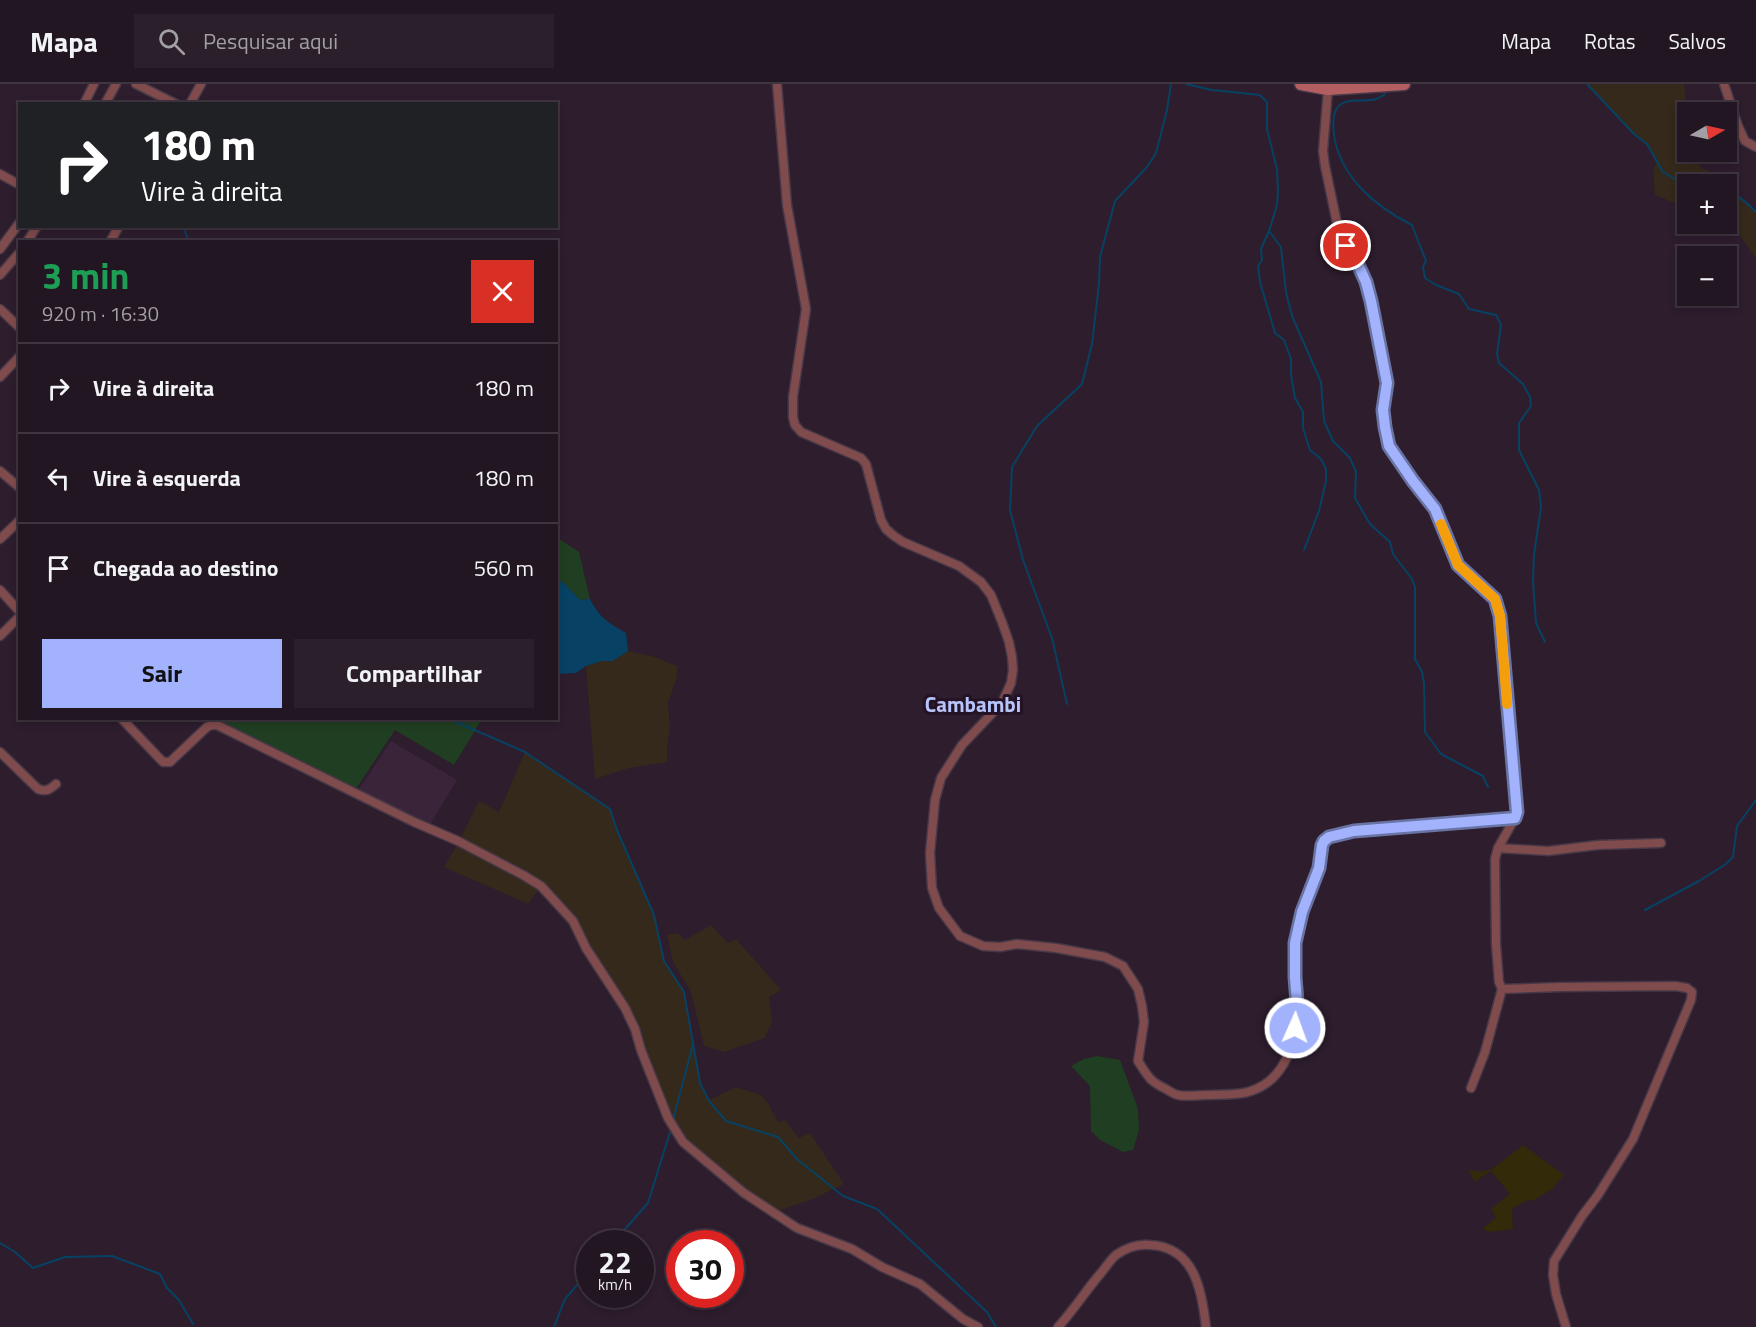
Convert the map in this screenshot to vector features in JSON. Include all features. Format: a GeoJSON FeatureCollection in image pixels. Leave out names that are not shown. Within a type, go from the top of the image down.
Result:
{"type":"FeatureCollection","features":[{"type":"Feature","properties":{"kind":"street"},"geometry":{"type":"LineString","coordinates":[[85,102],[94,84]]}},
{"type":"Feature","properties":{"kind":"street"},"geometry":{"type":"LineString","coordinates":[[106,102],[116,84]]}},
{"type":"Feature","properties":{"kind":"street"},"geometry":{"type":"LineString","coordinates":[[136,84],[172,102]]}},
{"type":"Feature","properties":{"kind":"street"},"geometry":{"type":"LineString","coordinates":[[191,102],[201,84]]}},
{"type":"Feature","properties":{"kind":"street"},"geometry":{"type":"LineString","coordinates":[[777,84],[787,205],[806,309],[793,397],[795,425],[801,432],[861,458],[866,464],[881,520],[886,529],[903,542],[959,566],[981,582],[991,596],[1009,642],[1013,670],[1008,692],[1002,703],[962,746],[949,765],[942,778],[935,801],[930,853],[932,888],[939,908],[960,936],[983,946],[1027,945],[1079,951],[1105,957],[1123,966],[1138,989],[1144,1022],[1138,1061],[1152,1082],[1178,1095],[1250,1091],[1274,1078],[1291,1047],[1297,1002],[1295,943],[1302,912],[1319,868],[1324,841],[1339,834],[1354,831],[1515,818]]}},
{"type":"Feature","properties":{"kind":"street"},"geometry":{"type":"LineString","coordinates":[[1301,84],[1328,89],[1404,84]]}},
{"type":"Feature","properties":{"kind":"street"},"geometry":{"type":"LineString","coordinates":[[1724,84],[1745,141],[1756,147]]}},
{"type":"Feature","properties":{"kind":"street"},"geometry":{"type":"LineString","coordinates":[[1328,89],[1324,166],[1338,228],[1366,282],[1371,301],[1387,383],[1383,410],[1389,446],[1435,509],[1458,565],[1495,599],[1500,616],[1517,812],[1498,848],[1495,859],[1496,928],[1499,982],[1502,989],[1485,1052],[1471,1088]]}},
{"type":"Feature","properties":{"kind":"street"},"geometry":{"type":"LineString","coordinates":[[0,174],[18,184]]}},
{"type":"Feature","properties":{"kind":"street"},"geometry":{"type":"LineString","coordinates":[[0,249],[18,225]]}},
{"type":"Feature","properties":{"kind":"street"},"geometry":{"type":"LineString","coordinates":[[0,275],[18,254]]}},
{"type":"Feature","properties":{"kind":"street"},"geometry":{"type":"LineString","coordinates":[[0,309],[18,326]]}},
{"type":"Feature","properties":{"kind":"street"},"geometry":{"type":"LineString","coordinates":[[0,377],[18,358]]}},
{"type":"Feature","properties":{"kind":"street"},"geometry":{"type":"LineString","coordinates":[[0,471],[18,486]]}},
{"type":"Feature","properties":{"kind":"street"},"geometry":{"type":"LineString","coordinates":[[0,539],[18,522]]}},
{"type":"Feature","properties":{"kind":"street"},"geometry":{"type":"LineString","coordinates":[[0,590],[18,612]]}},
{"type":"Feature","properties":{"kind":"street"},"geometry":{"type":"LineString","coordinates":[[0,636],[18,616]]}},
{"type":"Feature","properties":{"kind":"street"},"geometry":{"type":"LineString","coordinates":[[123,720],[163,762],[167,763],[207,727],[212,724],[218,725],[414,822],[458,841],[541,886],[573,921],[586,948],[625,1008],[668,1118],[683,1142],[744,1193],[797,1228],[852,1249],[882,1267],[920,1284],[963,1319],[978,1327]]}},
{"type":"Feature","properties":{"kind":"street"},"geometry":{"type":"LineString","coordinates":[[0,752],[38,789],[49,790],[56,784]]}},
{"type":"Feature","properties":{"kind":"street"},"geometry":{"type":"LineString","coordinates":[[1498,848],[1548,851],[1598,845],[1661,843]]}},
{"type":"Feature","properties":{"kind":"street"},"geometry":{"type":"LineString","coordinates":[[1502,989],[1676,986],[1687,988],[1692,992],[1691,1000],[1633,1139],[1554,1261],[1553,1275],[1556,1294],[1566,1327]]}},
{"type":"Feature","properties":{"kind":"street"},"geometry":{"type":"LineString","coordinates":[[1058,1327],[1114,1257],[1127,1248],[1142,1244],[1164,1245],[1182,1257],[1191,1268],[1203,1302],[1206,1327]]}},
{"type":"Feature","properties":{"kind":"shaded area"},"geometry":{"type":"Polygon","coordinates":[[[1587,84],[1684,84],[1686,102],[1677,102],[1677,162],[1696,162],[1703,169],[1716,174],[1677,174],[1677,204],[1655,195],[1653,170],[1657,161],[1647,144],[1634,134],[1587,84]]]}},
{"type":"Feature","properties":{"kind":"shaded area"},"geometry":{"type":"Polygon","coordinates":[[[1737,196],[1756,212],[1756,259],[1737,232],[1737,196]]]}},
{"type":"Feature","properties":{"kind":"shaded area"},"geometry":{"type":"Polygon","coordinates":[[[628,651],[655,657],[677,666],[677,677],[668,703],[670,729],[667,762],[629,768],[595,779],[586,666],[602,661],[613,661],[628,651]]]}},
{"type":"Feature","properties":{"kind":"shaded area"},"geometry":{"type":"Polygon","coordinates":[[[391,741],[457,780],[429,826],[359,789],[391,741]]]}},
{"type":"Feature","properties":{"kind":"shaded area"},"geometry":{"type":"Polygon","coordinates":[[[525,752],[610,809],[654,915],[664,961],[684,992],[700,1083],[709,1100],[736,1087],[761,1095],[778,1122],[785,1120],[799,1138],[810,1133],[844,1184],[813,1199],[775,1212],[719,1170],[671,1126],[635,1029],[573,921],[541,886],[528,904],[444,867],[479,801],[499,812],[525,752]]]}},
{"type":"Feature","properties":{"kind":"shaded area"},"geometry":{"type":"Polygon","coordinates":[[[711,925],[728,943],[736,939],[781,990],[769,997],[772,1022],[765,1038],[724,1052],[704,1046],[691,992],[673,962],[667,935],[678,933],[685,940],[711,925]]]}},
{"type":"Feature","properties":{"kind":"green space"},"geometry":{"type":"Polygon","coordinates":[[[558,538],[579,552],[590,599],[580,600],[558,580],[558,538]]]}},
{"type":"Feature","properties":{"kind":"green space"},"geometry":{"type":"Polygon","coordinates":[[[214,720],[481,720],[454,765],[395,730],[354,792],[217,725],[214,720]]]}},
{"type":"Feature","properties":{"kind":"green space"},"geometry":{"type":"Polygon","coordinates":[[[1097,1056],[1120,1060],[1138,1109],[1139,1130],[1133,1150],[1123,1152],[1100,1140],[1091,1131],[1090,1086],[1071,1066],[1084,1059],[1097,1056]]]}},
{"type":"Feature","properties":{"kind":"sand"},"geometry":{"type":"Polygon","coordinates":[[[1523,1145],[1564,1175],[1551,1190],[1512,1209],[1513,1229],[1489,1232],[1482,1229],[1496,1218],[1491,1209],[1510,1194],[1491,1171],[1474,1182],[1469,1169],[1479,1172],[1492,1169],[1523,1145]]]}},
{"type":"Feature","properties":{"kind":"water"},"geometry":{"type":"Polygon","coordinates":[[[558,580],[580,600],[590,599],[605,619],[626,633],[628,651],[613,661],[602,661],[586,666],[576,673],[558,674],[558,580]]]}},
{"type":"Feature","properties":{"kind":"waterway"},"geometry":{"type":"LineString","coordinates":[[1067,704],[1052,638],[1023,560],[1010,510],[1012,467],[1037,426],[1082,384],[1092,344],[1100,257],[1115,201],[1147,167],[1156,153],[1171,84]]}},
{"type":"Feature","properties":{"kind":"waterway"},"geometry":{"type":"LineString","coordinates":[[1186,84],[1212,90],[1260,95],[1267,102],[1267,129],[1277,169],[1278,192],[1277,205],[1261,249],[1262,260],[1258,266],[1260,282],[1275,333],[1284,340],[1291,359],[1295,398],[1303,412],[1303,428],[1310,450],[1321,459],[1326,469],[1326,481],[1319,511],[1304,550]]}},
{"type":"Feature","properties":{"kind":"waterway"},"geometry":{"type":"LineString","coordinates":[[1587,84],[1634,134],[1647,144],[1663,172],[1677,179]]}},
{"type":"Feature","properties":{"kind":"waterway"},"geometry":{"type":"LineString","coordinates":[[1387,89],[1384,95],[1377,99],[1345,102],[1337,108],[1333,125],[1338,150],[1344,164],[1362,189],[1385,209],[1412,225],[1426,261],[1423,267],[1425,278],[1459,294],[1469,309],[1496,315],[1501,325],[1497,354],[1499,363],[1523,384],[1530,397],[1531,406],[1519,423],[1519,450],[1539,490],[1541,507],[1534,555],[1533,581],[1536,623],[1545,642]]}},
{"type":"Feature","properties":{"kind":"waterway"},"geometry":{"type":"LineString","coordinates":[[1737,196],[1756,212]]}},
{"type":"Feature","properties":{"kind":"waterway"},"geometry":{"type":"LineString","coordinates":[[184,228],[188,240]]}},
{"type":"Feature","properties":{"kind":"waterway"},"geometry":{"type":"LineString","coordinates":[[1269,231],[1281,247],[1286,292],[1292,316],[1321,382],[1324,421],[1333,441],[1350,458],[1356,472],[1355,498],[1370,524],[1390,542],[1393,554],[1412,579],[1415,587],[1415,659],[1422,672],[1424,683],[1425,732],[1441,754],[1483,776],[1488,787]]}},
{"type":"Feature","properties":{"kind":"waterway"},"geometry":{"type":"LineString","coordinates":[[452,720],[525,752],[610,809],[654,915],[664,961],[684,992],[700,1083],[709,1101],[726,1121],[778,1137],[797,1159],[843,1196],[877,1209],[987,1312],[996,1327]]}},
{"type":"Feature","properties":{"kind":"waterway"},"geometry":{"type":"LineString","coordinates":[[1645,910],[1726,864],[1733,857],[1737,826],[1756,800]]}},
{"type":"Feature","properties":{"kind":"waterway"},"geometry":{"type":"LineString","coordinates":[[673,1120],[693,1044]]}},
{"type":"Feature","properties":{"kind":"waterway"},"geometry":{"type":"LineString","coordinates":[[624,1230],[648,1203],[671,1129]]}},
{"type":"Feature","properties":{"kind":"waterway"},"geometry":{"type":"LineString","coordinates":[[0,1243],[15,1252],[33,1268],[65,1257],[112,1256],[160,1274],[167,1288],[179,1300],[193,1324]]}},
{"type":"Feature","properties":{"kind":"waterway"},"geometry":{"type":"LineString","coordinates":[[554,1327],[565,1299],[576,1286]]}},
{"type":"Feature","properties":{"kind":"slow traffic"},"geometry":{"type":"LineString","coordinates":[[1441,524],[1458,565],[1495,599],[1500,616],[1507,704]]}},
{"type":"Feature","properties":{"kind":"district","name":"Cambambi"},"geometry":{"type":"Point","coordinates":[973,704]}},
{"type":"Feature","properties":{"kind":"route"},"geometry":{"type":"LineString","coordinates":[[1295,1028],[1297,1002],[1295,943],[1302,912],[1319,868],[1324,841],[1329,837],[1354,831],[1515,818],[1517,812],[1500,616],[1495,599],[1458,565],[1435,509],[1389,446],[1383,410],[1387,383],[1385,366],[1379,349],[1366,282],[1356,260],[1346,246]]}}]}
